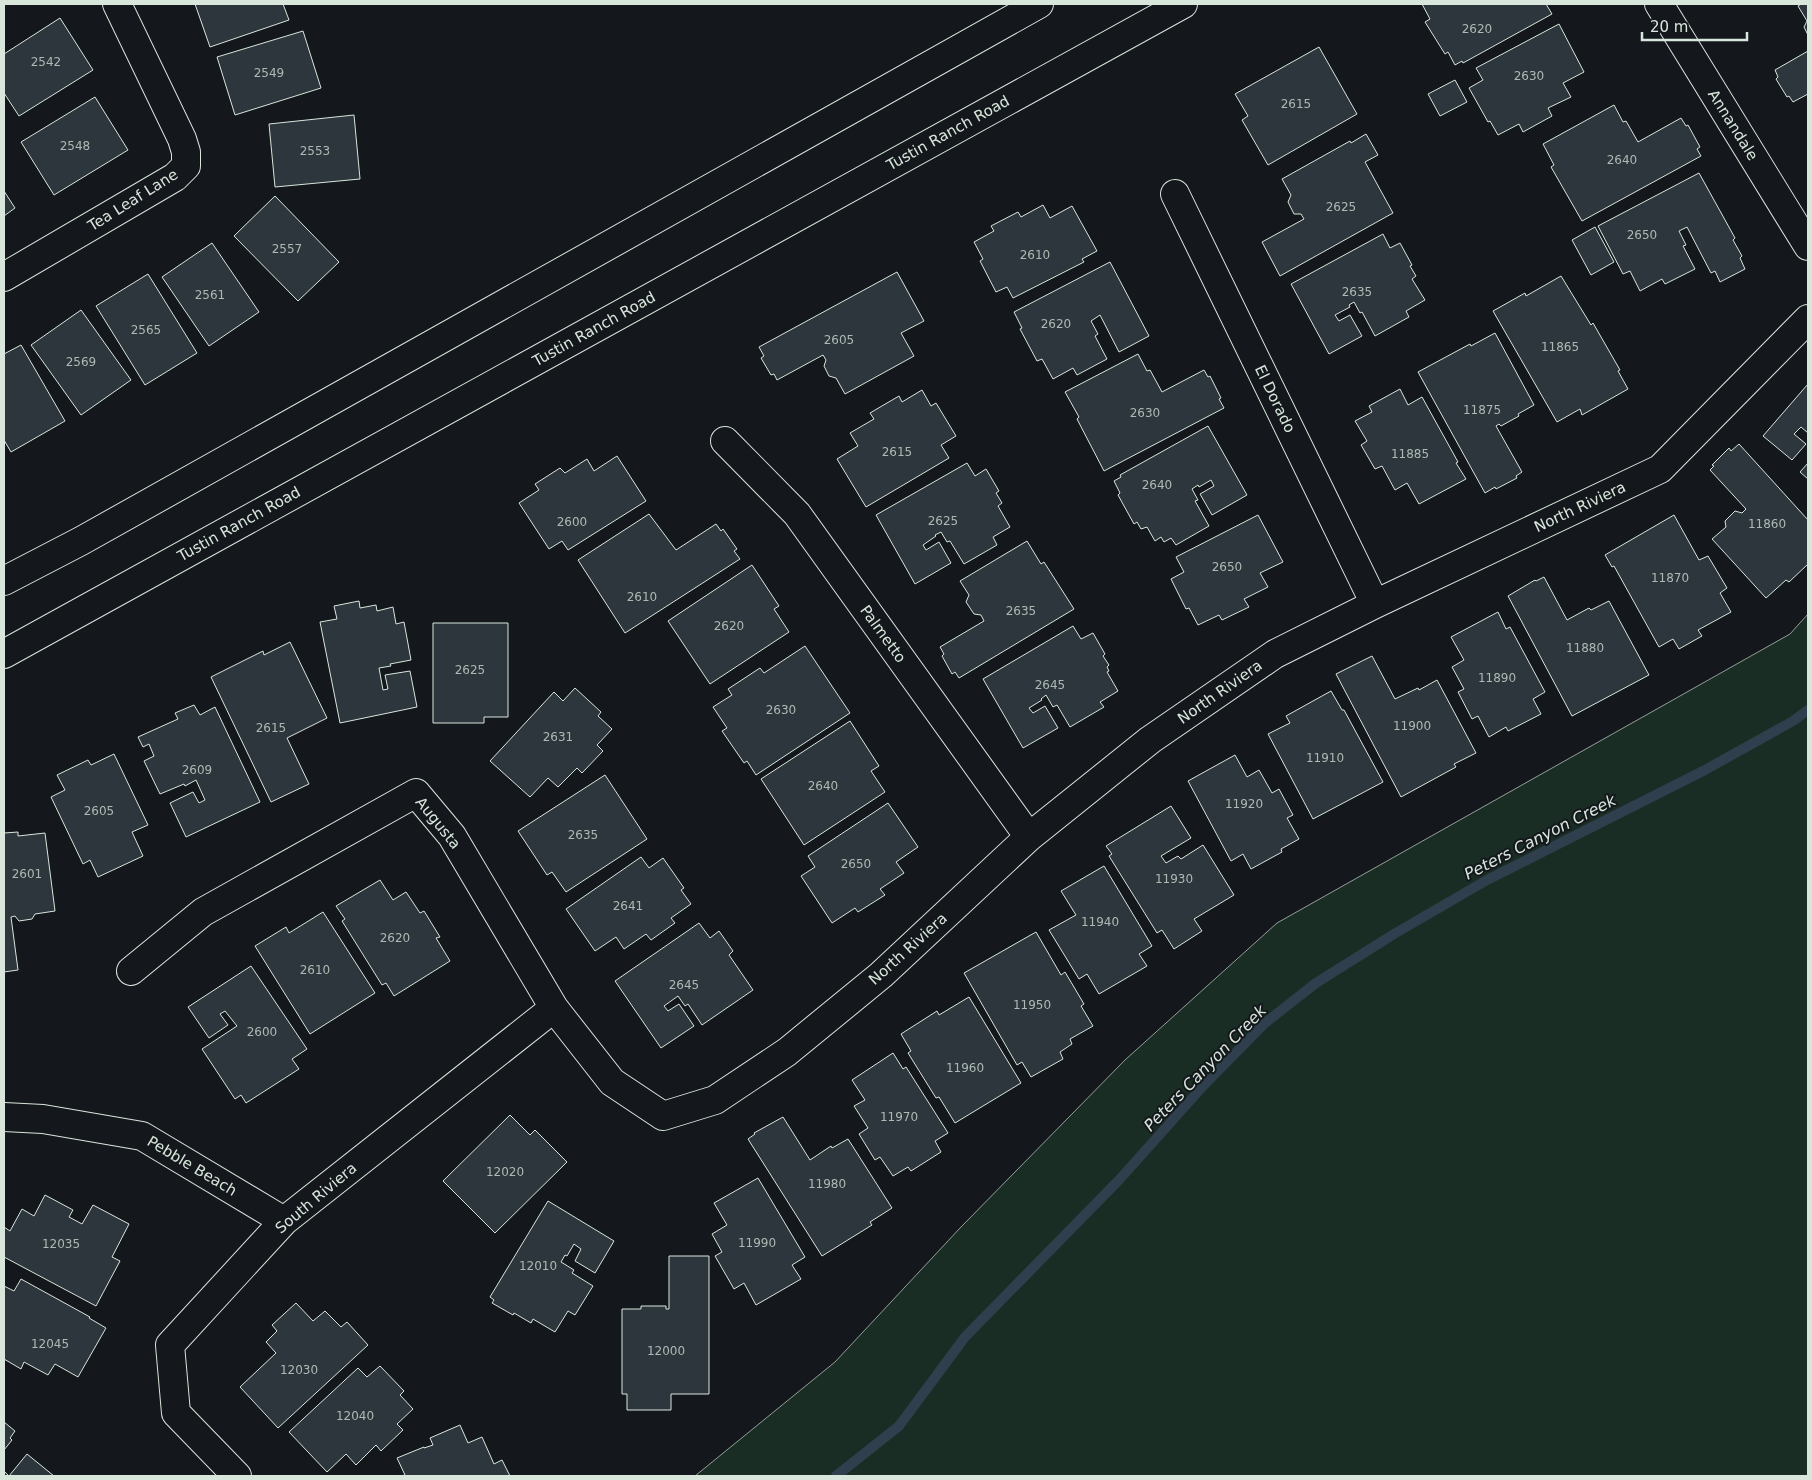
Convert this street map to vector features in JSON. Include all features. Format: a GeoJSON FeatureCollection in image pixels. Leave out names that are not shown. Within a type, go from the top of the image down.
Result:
{"type":"FeatureCollection","features":[{"type":"Feature","properties":{"kind":"street","name":"Tea Leaf Lane"},"geometry":{"type":"LineString","coordinates":[[4,277],[175,176],[186,166],[186,152],[182,139],[117,4]]}},
{"type":"Feature","properties":{"kind":"street"},"geometry":{"type":"LineString","coordinates":[[4,581],[116,522],[1039,4]]}},
{"type":"Feature","properties":{"kind":"street","name":"Tustin Ranch Road"},"geometry":{"type":"LineString","coordinates":[[4,654],[1184,4]]}},
{"type":"Feature","properties":{"kind":"street","name":"Annandale"},"geometry":{"type":"LineString","coordinates":[[1658,4],[1808,246]]}},
{"type":"Feature","properties":{"kind":"street","name":"El Dorado"},"geometry":{"type":"LineString","coordinates":[[1175,194],[1375,604]]}},
{"type":"Feature","properties":{"kind":"street","name":"North Riviera"},"geometry":{"type":"LineString","coordinates":[[663,1116],[715,1100],[787,1052],[881,975],[1029,837],[1150,740],[1275,654],[1375,604],[1660,469],[1808,318]]}},
{"type":"Feature","properties":{"kind":"street","name":"Palmetto"},"geometry":{"type":"LineString","coordinates":[[725,441],[797,514],[1029,837]]}},
{"type":"Feature","properties":{"kind":"street","name":"Augusta"},"geometry":{"type":"LineString","coordinates":[[131,971],[203,912],[416,793],[452,836],[554,1008],[612,1082],[663,1116]]}},
{"type":"Feature","properties":{"kind":"street","name":"South Riviera"},"geometry":{"type":"LineString","coordinates":[[237,1476],[176,1413],[170,1344],[284,1221],[554,1008]]}},
{"type":"Feature","properties":{"kind":"street","name":"Pebble Beach"},"geometry":{"type":"LineString","coordinates":[[4,1117],[43,1119],[142,1136],[284,1221]]}},
{"type":"Feature","properties":{"kind":"green space"},"geometry":{"type":"Polygon","coordinates":[[[1808,614],[1808,1476],[695,1476],[835,1362],[961,1227],[1125,1060],[1277,923],[1790,634],[1808,614]]]}},
{"type":"Feature","properties":{"kind":"building"},"geometry":{"type":"Polygon","coordinates":[[[195,4],[283,4],[289,20],[210,47],[195,4]]]}},
{"type":"Feature","properties":{"kind":"building"},"geometry":{"type":"Polygon","coordinates":[[[1422,4],[1546,4],[1552,14],[1463,63],[1462,61],[1455,65],[1448,52],[1445,54],[1425,22],[1430,19],[1422,4]]]}},
{"type":"Feature","properties":{"kind":"building"},"geometry":{"type":"Polygon","coordinates":[[[1808,4],[1808,35],[1804,27],[1807,21],[1798,6],[1808,4]]]}},
{"type":"Feature","properties":{"kind":"building"},"geometry":{"type":"Polygon","coordinates":[[[60,18],[93,70],[19,116],[4,93],[4,54],[60,18]]]}},
{"type":"Feature","properties":{"kind":"building"},"geometry":{"type":"Polygon","coordinates":[[[1559,24],[1584,72],[1563,83],[1571,97],[1548,108],[1552,116],[1523,132],[1519,124],[1498,135],[1490,121],[1488,122],[1469,88],[1483,80],[1476,68],[1559,24]]]}},
{"type":"Feature","properties":{"kind":"building"},"geometry":{"type":"Polygon","coordinates":[[[303,31],[321,88],[235,115],[217,57],[303,31]]]}},
{"type":"Feature","properties":{"kind":"building"},"geometry":{"type":"Polygon","coordinates":[[[1319,47],[1357,114],[1268,165],[1242,120],[1248,116],[1235,94],[1319,47]]]}},
{"type":"Feature","properties":{"kind":"building"},"geometry":{"type":"Polygon","coordinates":[[[1808,51],[1808,94],[1793,102],[1789,96],[1787,97],[1776,79],[1778,77],[1775,70],[1808,51]]]}},
{"type":"Feature","properties":{"kind":"building"},"geometry":{"type":"Polygon","coordinates":[[[1455,80],[1467,102],[1440,116],[1428,94],[1455,80]]]}},
{"type":"Feature","properties":{"kind":"building"},"geometry":{"type":"Polygon","coordinates":[[[95,97],[128,150],[54,195],[21,142],[95,97]]]}},
{"type":"Feature","properties":{"kind":"building"},"geometry":{"type":"Polygon","coordinates":[[[1614,105],[1623,122],[1626,121],[1638,142],[1681,118],[1686,126],[1688,125],[1700,147],[1697,149],[1701,156],[1582,221],[1551,167],[1554,165],[1543,144],[1614,105]]]}},
{"type":"Feature","properties":{"kind":"building"},"geometry":{"type":"Polygon","coordinates":[[[354,115],[360,179],[275,187],[269,124],[354,115]]]}},
{"type":"Feature","properties":{"kind":"building"},"geometry":{"type":"Polygon","coordinates":[[[1366,134],[1378,155],[1365,162],[1393,213],[1280,276],[1262,242],[1304,219],[1301,214],[1294,214],[1288,202],[1291,195],[1282,179],[1366,134]]]}},
{"type":"Feature","properties":{"kind":"building"},"geometry":{"type":"Polygon","coordinates":[[[1699,173],[1735,238],[1733,240],[1742,256],[1740,258],[1745,269],[1720,282],[1715,271],[1711,273],[1687,227],[1679,231],[1686,245],[1683,246],[1695,269],[1665,284],[1662,279],[1640,291],[1630,271],[1623,274],[1598,226],[1699,173]]]}},
{"type":"Feature","properties":{"kind":"building"},"geometry":{"type":"Polygon","coordinates":[[[4,191],[15,208],[4,216],[4,191]]]}},
{"type":"Feature","properties":{"kind":"building"},"geometry":{"type":"Polygon","coordinates":[[[275,196],[339,262],[298,301],[234,236],[275,196]]]}},
{"type":"Feature","properties":{"kind":"building"},"geometry":{"type":"Polygon","coordinates":[[[1043,205],[1050,218],[1072,206],[1097,251],[1082,259],[1084,262],[1013,298],[1007,287],[996,292],[980,261],[983,259],[974,242],[994,231],[991,226],[1018,212],[1021,217],[1043,205]]]}},
{"type":"Feature","properties":{"kind":"building"},"geometry":{"type":"Polygon","coordinates":[[[1595,227],[1614,262],[1591,275],[1572,240],[1595,227]]]}},
{"type":"Feature","properties":{"kind":"building"},"geometry":{"type":"Polygon","coordinates":[[[1383,234],[1390,248],[1400,243],[1416,276],[1412,279],[1425,300],[1406,311],[1409,317],[1375,336],[1362,312],[1360,313],[1354,302],[1349,305],[1350,307],[1335,315],[1339,321],[1350,315],[1362,336],[1329,354],[1291,284],[1383,234]]]}},
{"type":"Feature","properties":{"kind":"building"},"geometry":{"type":"Polygon","coordinates":[[[212,243],[259,312],[209,346],[162,277],[212,243]]]}},
{"type":"Feature","properties":{"kind":"building"},"geometry":{"type":"Polygon","coordinates":[[[1110,262],[1149,336],[1119,352],[1100,315],[1091,321],[1098,334],[1095,336],[1107,359],[1077,375],[1073,368],[1053,379],[1042,359],[1037,361],[1020,329],[1022,328],[1014,312],[1110,262]]]}},
{"type":"Feature","properties":{"kind":"building"},"geometry":{"type":"Polygon","coordinates":[[[897,272],[924,321],[901,333],[914,356],[845,394],[836,378],[829,376],[824,366],[826,360],[823,355],[777,380],[774,374],[771,375],[761,358],[764,356],[759,347],[897,272]]]}},
{"type":"Feature","properties":{"kind":"building"},"geometry":{"type":"Polygon","coordinates":[[[148,274],[197,353],[145,385],[96,306],[148,274]]]}},
{"type":"Feature","properties":{"kind":"building"},"geometry":{"type":"Polygon","coordinates":[[[1561,276],[1591,325],[1593,323],[1620,370],[1618,371],[1628,389],[1582,415],[1580,409],[1557,422],[1493,311],[1525,293],[1526,296],[1561,276]]]}},
{"type":"Feature","properties":{"kind":"building"},"geometry":{"type":"Polygon","coordinates":[[[81,310],[131,380],[81,415],[31,345],[81,310]]]}},
{"type":"Feature","properties":{"kind":"building"},"geometry":{"type":"Polygon","coordinates":[[[1495,333],[1534,405],[1501,426],[1499,424],[1496,426],[1522,472],[1516,476],[1517,478],[1485,493],[1418,372],[1495,333]]]}},
{"type":"Feature","properties":{"kind":"building"},"geometry":{"type":"Polygon","coordinates":[[[21,345],[65,421],[11,452],[4,440],[4,354],[21,345]]]}},
{"type":"Feature","properties":{"kind":"building"},"geometry":{"type":"Polygon","coordinates":[[[1138,354],[1147,371],[1150,370],[1162,392],[1204,370],[1208,377],[1210,376],[1224,408],[1104,471],[1065,392],[1138,354]]]}},
{"type":"Feature","properties":{"kind":"building"},"geometry":{"type":"Polygon","coordinates":[[[1808,384],[1808,433],[1801,427],[1794,434],[1806,444],[1792,460],[1763,436],[1808,384]]]}},
{"type":"Feature","properties":{"kind":"building"},"geometry":{"type":"Polygon","coordinates":[[[1400,389],[1408,405],[1422,397],[1466,479],[1419,504],[1407,483],[1395,490],[1382,466],[1375,469],[1361,445],[1367,441],[1355,421],[1372,412],[1369,406],[1400,389]]]}},
{"type":"Feature","properties":{"kind":"building"},"geometry":{"type":"Polygon","coordinates":[[[922,390],[931,406],[936,403],[956,436],[941,445],[949,458],[866,507],[837,459],[858,446],[850,433],[874,419],[870,413],[899,396],[902,402],[922,390]]]}},
{"type":"Feature","properties":{"kind":"building"},"geometry":{"type":"Polygon","coordinates":[[[1208,426],[1247,495],[1212,515],[1200,494],[1214,486],[1211,480],[1199,487],[1198,485],[1192,489],[1198,500],[1195,501],[1209,526],[1176,545],[1171,538],[1164,542],[1161,537],[1155,541],[1147,527],[1141,529],[1137,522],[1134,524],[1118,495],[1120,493],[1114,481],[1121,477],[1120,475],[1208,426]]]}},
{"type":"Feature","properties":{"kind":"building"},"geometry":{"type":"Polygon","coordinates":[[[1739,444],[1808,520],[1808,564],[1789,582],[1786,580],[1766,598],[1712,539],[1726,527],[1725,521],[1735,511],[1742,513],[1746,509],[1710,470],[1714,466],[1712,465],[1729,448],[1731,451],[1739,444]]]}},
{"type":"Feature","properties":{"kind":"building"},"geometry":{"type":"Polygon","coordinates":[[[617,456],[646,501],[568,550],[562,541],[549,549],[519,503],[539,490],[535,484],[560,468],[565,473],[587,459],[594,471],[617,456]]]}},
{"type":"Feature","properties":{"kind":"building"},"geometry":{"type":"Polygon","coordinates":[[[967,463],[975,476],[986,469],[999,491],[996,493],[1002,503],[998,506],[1010,527],[993,537],[997,545],[964,564],[950,541],[947,542],[941,532],[935,535],[923,545],[926,550],[939,542],[951,563],[915,584],[876,515],[967,463]]]}},
{"type":"Feature","properties":{"kind":"building"},"geometry":{"type":"Polygon","coordinates":[[[1808,463],[1808,479],[1800,472],[1808,463]]]}},
{"type":"Feature","properties":{"kind":"building"},"geometry":{"type":"Polygon","coordinates":[[[649,514],[676,550],[716,524],[721,531],[723,529],[737,549],[734,551],[740,559],[625,633],[578,560],[649,514]]]}},
{"type":"Feature","properties":{"kind":"building"},"geometry":{"type":"Polygon","coordinates":[[[1258,515],[1283,562],[1260,573],[1268,587],[1244,599],[1249,607],[1222,620],[1219,615],[1198,625],[1189,608],[1186,609],[1171,579],[1184,572],[1176,557],[1258,515]]]}},
{"type":"Feature","properties":{"kind":"building"},"geometry":{"type":"Polygon","coordinates":[[[1674,515],[1699,560],[1708,556],[1727,588],[1720,593],[1731,612],[1698,630],[1702,636],[1679,649],[1673,639],[1659,647],[1614,566],[1612,567],[1605,555],[1674,515]]]}},
{"type":"Feature","properties":{"kind":"building"},"geometry":{"type":"Polygon","coordinates":[[[1027,541],[1041,564],[1044,562],[1074,609],[959,678],[955,672],[952,674],[942,656],[944,654],[940,647],[984,621],[981,615],[974,614],[966,602],[969,595],[960,581],[1027,541]]]}},
{"type":"Feature","properties":{"kind":"building"},"geometry":{"type":"Polygon","coordinates":[[[752,565],[779,606],[774,609],[789,632],[710,684],[668,621],[752,565]]]}},
{"type":"Feature","properties":{"kind":"building"},"geometry":{"type":"Polygon","coordinates":[[[1544,577],[1567,620],[1589,608],[1591,610],[1609,601],[1649,675],[1572,716],[1508,596],[1535,580],[1544,577]]]}},
{"type":"Feature","properties":{"kind":"building"},"geometry":{"type":"Polygon","coordinates":[[[359,601],[360,608],[376,605],[377,611],[393,607],[396,624],[404,622],[411,660],[379,668],[383,690],[388,689],[385,675],[410,671],[417,707],[340,723],[320,622],[337,619],[334,606],[359,601]]]}},
{"type":"Feature","properties":{"kind":"building"},"geometry":{"type":"Polygon","coordinates":[[[1498,612],[1506,629],[1510,627],[1545,692],[1533,699],[1541,714],[1508,731],[1506,727],[1489,737],[1478,716],[1472,719],[1458,692],[1464,689],[1452,667],[1464,660],[1451,637],[1498,612]]]}},
{"type":"Feature","properties":{"kind":"building"},"geometry":{"type":"Polygon","coordinates":[[[433,623],[508,623],[508,717],[484,717],[484,723],[433,723],[433,623]]]}},
{"type":"Feature","properties":{"kind":"building"},"geometry":{"type":"Polygon","coordinates":[[[1073,626],[1081,639],[1093,633],[1105,654],[1103,656],[1109,665],[1107,667],[1109,671],[1107,672],[1118,691],[1100,702],[1104,707],[1070,727],[1057,705],[1053,707],[1046,695],[1042,700],[1029,708],[1033,713],[1045,706],[1058,728],[1023,748],[983,679],[1073,626]]]}},
{"type":"Feature","properties":{"kind":"building"},"geometry":{"type":"Polygon","coordinates":[[[290,642],[327,718],[287,738],[309,784],[271,802],[211,677],[263,651],[264,655],[290,642]]]}},
{"type":"Feature","properties":{"kind":"building"},"geometry":{"type":"Polygon","coordinates":[[[805,646],[850,713],[756,775],[747,761],[744,763],[722,731],[727,728],[713,707],[732,695],[728,689],[760,668],[764,673],[805,646]]]}},
{"type":"Feature","properties":{"kind":"building"},"geometry":{"type":"Polygon","coordinates":[[[1372,656],[1395,699],[1418,688],[1419,690],[1437,680],[1476,753],[1454,764],[1456,767],[1401,797],[1336,674],[1372,656]]]}},
{"type":"Feature","properties":{"kind":"building"},"geometry":{"type":"Polygon","coordinates":[[[575,688],[601,712],[598,716],[612,729],[597,745],[603,751],[582,773],[577,768],[558,787],[548,778],[530,797],[490,761],[554,692],[563,701],[575,688]]]}},
{"type":"Feature","properties":{"kind":"building"},"geometry":{"type":"Polygon","coordinates":[[[1331,691],[1342,710],[1344,710],[1383,782],[1313,819],[1268,734],[1290,723],[1286,716],[1331,691]]]}},
{"type":"Feature","properties":{"kind":"building"},"geometry":{"type":"Polygon","coordinates":[[[194,705],[200,715],[215,707],[260,802],[186,837],[170,803],[193,792],[199,803],[205,800],[196,780],[185,786],[184,784],[160,794],[144,761],[154,756],[149,744],[143,747],[138,737],[178,719],[175,713],[194,705]]]}},
{"type":"Feature","properties":{"kind":"building"},"geometry":{"type":"Polygon","coordinates":[[[850,721],[879,766],[871,771],[885,792],[804,845],[761,779],[850,721]]]}},
{"type":"Feature","properties":{"kind":"building"},"geometry":{"type":"Polygon","coordinates":[[[114,754],[148,825],[132,832],[143,856],[98,877],[90,860],[83,864],[51,797],[65,790],[57,775],[88,760],[91,765],[114,754]]]}},
{"type":"Feature","properties":{"kind":"building"},"geometry":{"type":"Polygon","coordinates":[[[1235,755],[1247,777],[1259,770],[1272,793],[1279,789],[1293,815],[1287,818],[1299,839],[1281,849],[1282,852],[1251,869],[1243,854],[1231,861],[1188,781],[1235,755]]]}},
{"type":"Feature","properties":{"kind":"building"},"geometry":{"type":"Polygon","coordinates":[[[605,775],[647,839],[566,892],[552,872],[547,875],[518,831],[605,775]]]}},
{"type":"Feature","properties":{"kind":"building"},"geometry":{"type":"Polygon","coordinates":[[[888,803],[918,847],[896,862],[904,873],[880,889],[885,895],[858,912],[855,908],[832,923],[801,876],[815,867],[808,856],[888,803]]]}},
{"type":"Feature","properties":{"kind":"building"},"geometry":{"type":"Polygon","coordinates":[[[1171,806],[1191,838],[1161,856],[1166,863],[1178,856],[1181,859],[1203,845],[1234,895],[1194,919],[1202,931],[1174,949],[1162,930],[1157,933],[1109,856],[1112,854],[1106,846],[1171,806]]]}},
{"type":"Feature","properties":{"kind":"building"},"geometry":{"type":"Polygon","coordinates":[[[18,832],[18,836],[45,833],[55,911],[35,914],[32,919],[19,921],[15,916],[11,917],[18,970],[4,972],[4,833],[18,832]]]}},
{"type":"Feature","properties":{"kind":"building"},"geometry":{"type":"Polygon","coordinates":[[[641,857],[649,868],[663,858],[684,888],[681,890],[691,904],[671,918],[675,923],[651,940],[646,934],[624,949],[616,937],[595,951],[566,909],[641,857]]]}},
{"type":"Feature","properties":{"kind":"building"},"geometry":{"type":"Polygon","coordinates":[[[1104,866],[1152,946],[1139,954],[1147,966],[1099,994],[1087,974],[1079,979],[1049,930],[1076,915],[1061,891],[1104,866]]]}},
{"type":"Feature","properties":{"kind":"building"},"geometry":{"type":"Polygon","coordinates":[[[380,880],[393,900],[406,892],[420,913],[424,911],[440,937],[436,938],[450,961],[394,996],[386,983],[382,985],[342,921],[345,919],[336,906],[380,880]]]}},
{"type":"Feature","properties":{"kind":"building"},"geometry":{"type":"Polygon","coordinates":[[[323,912],[375,993],[310,1034],[255,946],[286,927],[289,933],[323,912]]]}},
{"type":"Feature","properties":{"kind":"building"},"geometry":{"type":"Polygon","coordinates":[[[699,923],[710,938],[719,931],[733,951],[729,955],[753,990],[702,1025],[688,1004],[685,1006],[678,996],[664,1006],[668,1011],[679,1004],[694,1026],[661,1048],[615,981],[699,923]]]}},
{"type":"Feature","properties":{"kind":"building"},"geometry":{"type":"Polygon","coordinates":[[[1036,932],[1061,975],[1065,972],[1084,1004],[1081,1006],[1093,1026],[1070,1039],[1072,1044],[1060,1052],[1063,1059],[1031,1077],[1022,1062],[1017,1065],[964,973],[1036,932]]]}},
{"type":"Feature","properties":{"kind":"building"},"geometry":{"type":"Polygon","coordinates":[[[251,966],[307,1049],[292,1059],[299,1069],[246,1103],[241,1095],[235,1099],[202,1049],[237,1026],[225,1011],[220,1014],[228,1025],[209,1038],[188,1007],[251,966]]]}},
{"type":"Feature","properties":{"kind":"building"},"geometry":{"type":"Polygon","coordinates":[[[969,997],[1021,1083],[955,1123],[939,1097],[936,1098],[908,1053],[911,1051],[901,1034],[937,1011],[939,1015],[969,997]]]}},
{"type":"Feature","properties":{"kind":"building"},"geometry":{"type":"Polygon","coordinates":[[[893,1053],[903,1069],[906,1067],[948,1133],[935,1141],[941,1152],[911,1171],[908,1167],[893,1176],[880,1157],[875,1160],[859,1134],[868,1128],[854,1106],[865,1100],[852,1080],[893,1053]]]}},
{"type":"Feature","properties":{"kind":"building"},"geometry":{"type":"Polygon","coordinates":[[[510,1115],[530,1135],[535,1130],[567,1162],[495,1233],[443,1181],[510,1115]]]}},
{"type":"Feature","properties":{"kind":"building"},"geometry":{"type":"Polygon","coordinates":[[[783,1117],[810,1160],[831,1146],[832,1148],[848,1139],[892,1208],[870,1222],[872,1225],[822,1256],[748,1139],[754,1133],[783,1117]]]}},
{"type":"Feature","properties":{"kind":"building"},"geometry":{"type":"Polygon","coordinates":[[[758,1178],[805,1257],[792,1265],[801,1279],[756,1305],[744,1283],[734,1289],[715,1256],[722,1252],[712,1234],[727,1225],[714,1203],[758,1178]]]}},
{"type":"Feature","properties":{"kind":"building"},"geometry":{"type":"Polygon","coordinates":[[[45,1195],[73,1210],[69,1217],[82,1224],[93,1205],[129,1224],[112,1257],[120,1261],[96,1306],[4,1257],[4,1227],[10,1231],[22,1209],[34,1216],[45,1195]]]}},
{"type":"Feature","properties":{"kind":"building"},"geometry":{"type":"Polygon","coordinates":[[[548,1201],[614,1241],[595,1273],[575,1261],[581,1249],[574,1244],[567,1256],[565,1255],[561,1262],[574,1270],[572,1273],[593,1286],[575,1315],[568,1311],[555,1332],[533,1319],[531,1323],[514,1313],[513,1315],[492,1303],[494,1300],[490,1297],[548,1201]]]}},
{"type":"Feature","properties":{"kind":"building"},"geometry":{"type":"Polygon","coordinates":[[[669,1256],[709,1256],[709,1394],[671,1394],[671,1410],[627,1410],[627,1394],[622,1394],[622,1309],[641,1309],[641,1306],[666,1306],[666,1309],[669,1309],[669,1256]]]}},
{"type":"Feature","properties":{"kind":"building"},"geometry":{"type":"Polygon","coordinates":[[[21,1279],[90,1317],[106,1328],[78,1377],[55,1364],[48,1375],[24,1362],[21,1369],[4,1359],[4,1286],[14,1291],[21,1279]]]}},
{"type":"Feature","properties":{"kind":"building"},"geometry":{"type":"Polygon","coordinates":[[[296,1303],[313,1321],[325,1311],[341,1327],[347,1322],[368,1345],[278,1428],[240,1387],[276,1353],[266,1342],[277,1331],[272,1325],[296,1303]]]}},
{"type":"Feature","properties":{"kind":"building"},"geometry":{"type":"Polygon","coordinates":[[[380,1366],[404,1391],[400,1395],[413,1409],[397,1424],[403,1430],[381,1451],[376,1445],[356,1465],[346,1454],[327,1472],[289,1432],[358,1368],[367,1377],[380,1366]]]}},
{"type":"Feature","properties":{"kind":"building"},"geometry":{"type":"Polygon","coordinates":[[[4,1422],[15,1431],[10,1438],[12,1440],[4,1450],[4,1422]]]}},
{"type":"Feature","properties":{"kind":"building"},"geometry":{"type":"Polygon","coordinates":[[[460,1425],[468,1443],[482,1437],[494,1464],[502,1460],[510,1476],[401,1476],[405,1475],[397,1458],[433,1445],[430,1438],[460,1425]]]}},
{"type":"Feature","properties":{"kind":"building"},"geometry":{"type":"Polygon","coordinates":[[[27,1454],[54,1476],[9,1476],[27,1454]]]}},
{"type":"Feature","properties":{"kind":"waterway","name":"Peters Canyon Creek"},"geometry":{"type":"LineString","coordinates":[[836,1476],[899,1426],[965,1337],[1119,1180],[1204,1085],[1265,1023],[1316,983],[1394,934],[1487,880],[1705,770],[1793,721],[1808,710]]}}]}
